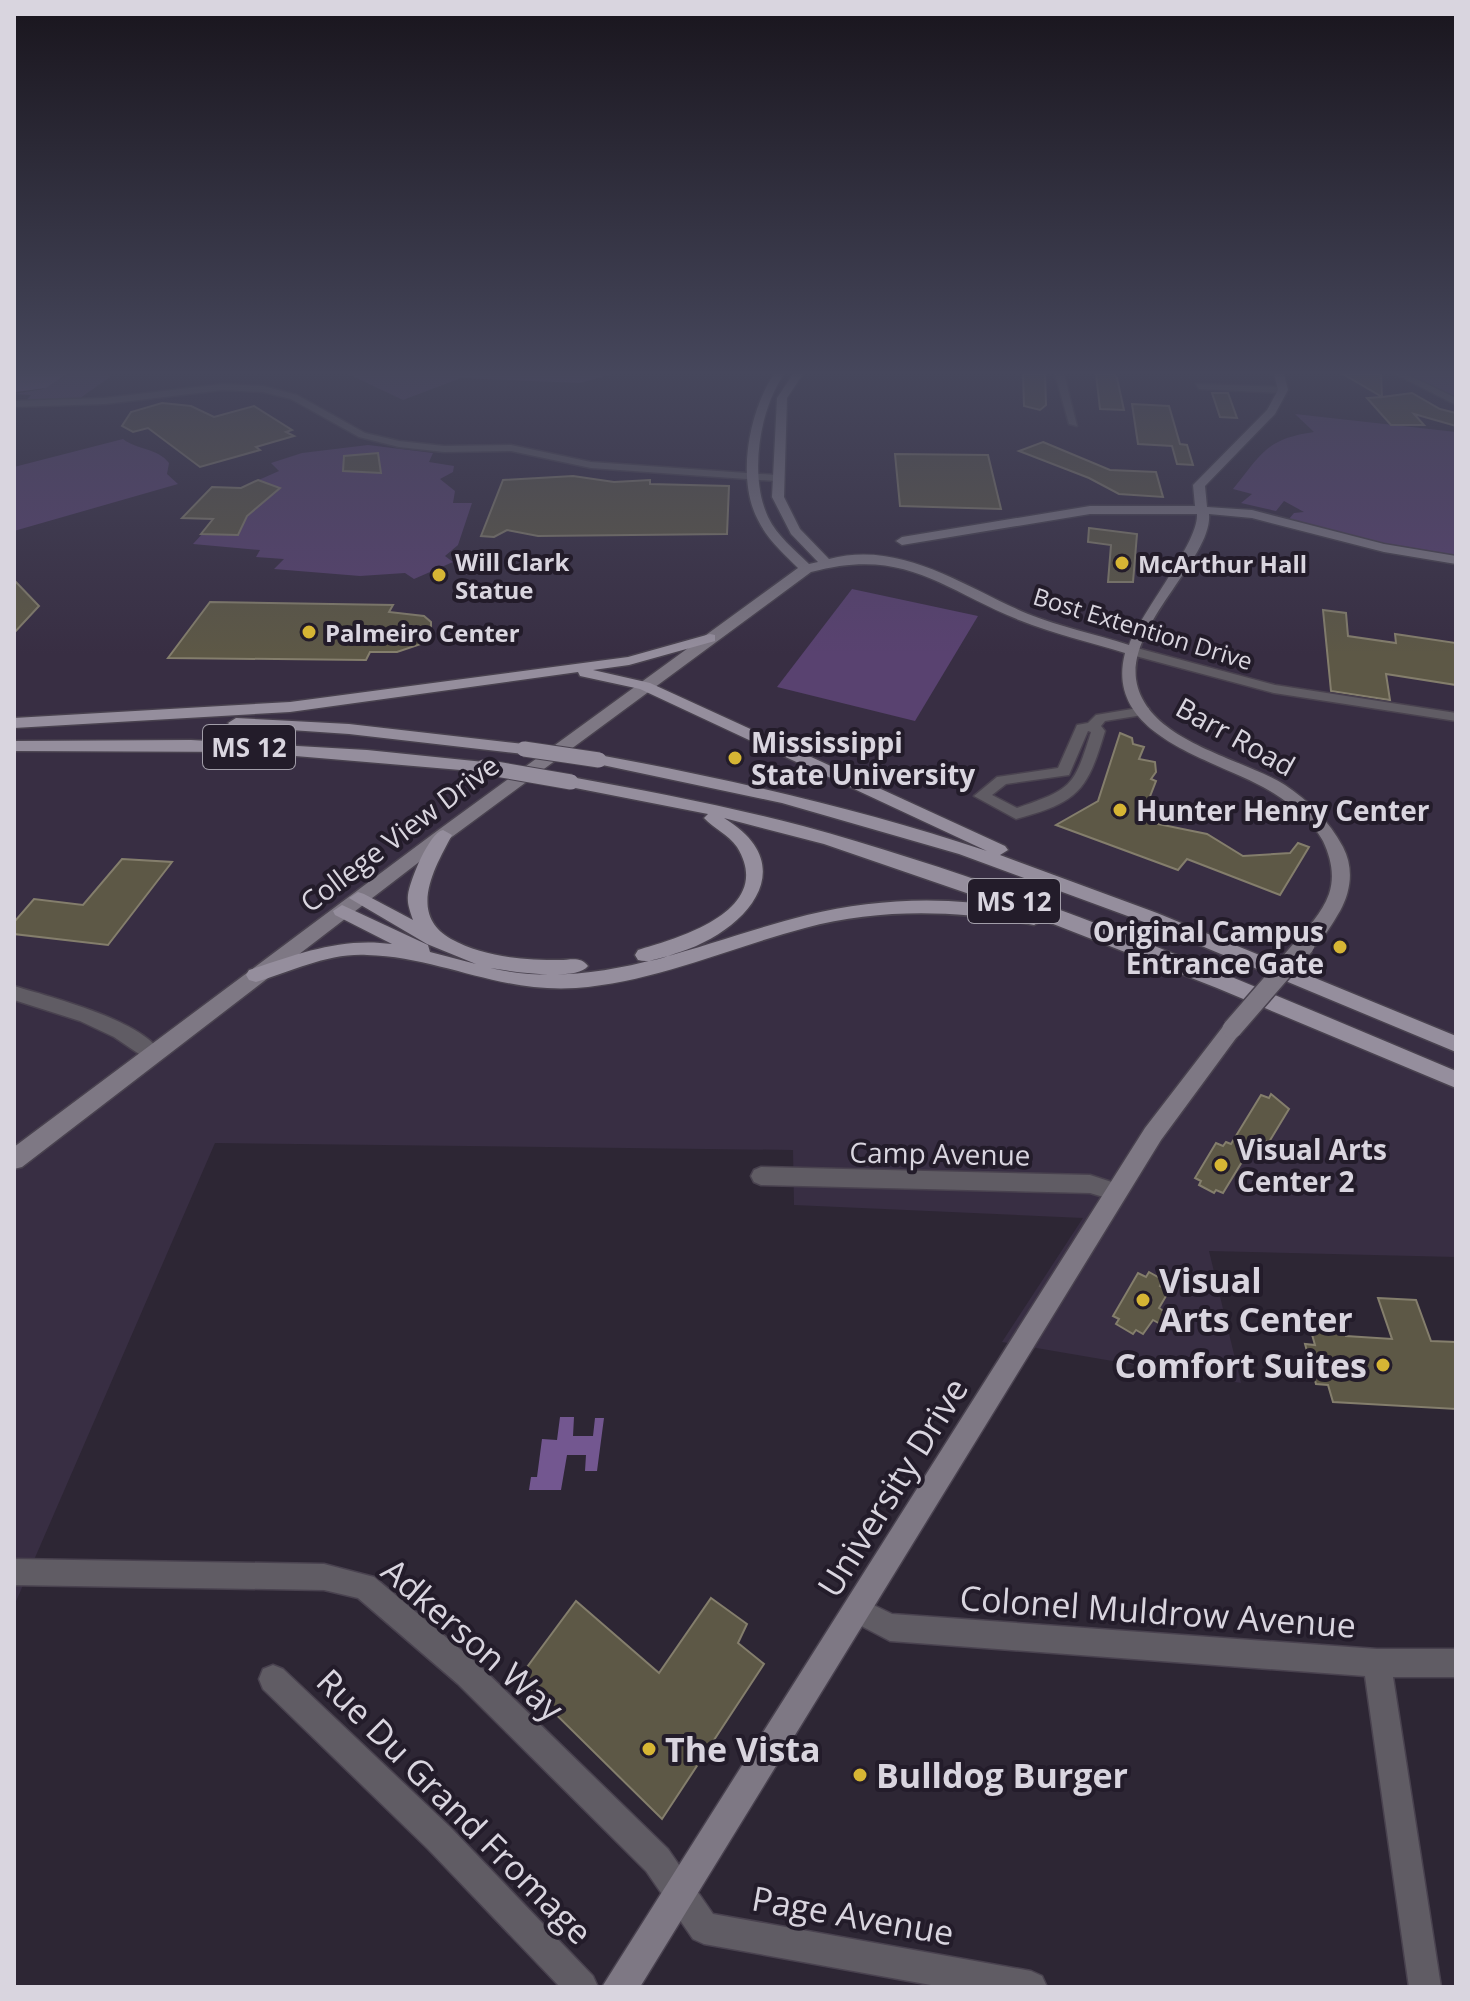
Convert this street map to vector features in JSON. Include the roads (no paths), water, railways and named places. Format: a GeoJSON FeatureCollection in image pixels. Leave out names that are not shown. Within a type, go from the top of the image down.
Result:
{"type":"FeatureCollection","features":[{"type":"Feature","properties":{"kind":"main road"},"geometry":{"type":"LineString","coordinates":[[96,721],[290,707],[554,672],[629,661],[710,638]]}},
{"type":"Feature","properties":{"kind":"main road"},"geometry":{"type":"LineString","coordinates":[[554,672],[606,676],[645,686],[1130,911]]}},
{"type":"Feature","properties":{"kind":"main road","name":"MS 12"},"geometry":{"type":"LineString","coordinates":[[14,723],[96,721],[305,726],[524,749],[701,779],[883,825],[991,859],[1130,911],[1456,1044]]}},
{"type":"Feature","properties":{"kind":"main road","name":"MS 12"},"geometry":{"type":"LineString","coordinates":[[14,746],[202,745],[377,754],[484,767],[672,801],[828,839],[1025,904],[1456,1080]]}},
{"type":"Feature","properties":{"kind":"main road"},"geometry":{"type":"LineString","coordinates":[[358,898],[437,941],[485,960],[530,967],[568,967],[645,955],[718,927],[732,917],[750,891],[755,868],[752,856],[738,834],[728,826],[672,801]]}},
{"type":"Feature","properties":{"kind":"main road"},"geometry":{"type":"LineString","coordinates":[[437,941],[421,917],[417,903],[425,868],[443,835]]}},
{"type":"Feature","properties":{"kind":"main road"},"geometry":{"type":"LineString","coordinates":[[256,975],[312,956],[349,949],[381,949],[519,980],[598,978],[656,966],[838,914],[931,905],[1040,920],[1162,958]]}},
{"type":"Feature","properties":{"kind":"main road"},"geometry":{"type":"LineString","coordinates":[[342,911],[451,964]]}},
{"type":"Feature","properties":{"kind":"main road"},"geometry":{"type":"LineString","coordinates":[[1406,1024],[1456,1033]]}},
{"type":"Feature","properties":{"kind":"street"},"geometry":{"type":"LineString","coordinates":[[628,467],[776,478]]}},
{"type":"Feature","properties":{"kind":"street"},"geometry":{"type":"LineString","coordinates":[[756,467],[756,499],[763,520],[806,569]]}},
{"type":"Feature","properties":{"kind":"street"},"geometry":{"type":"LineString","coordinates":[[777,467],[776,478],[784,514],[795,531],[825,562]]}},
{"type":"Feature","properties":{"kind":"street"},"geometry":{"type":"LineString","coordinates":[[1133,651],[1200,535],[1202,510],[1198,491],[1204,477],[1214,467]]}},
{"type":"Feature","properties":{"kind":"street"},"geometry":{"type":"LineString","coordinates":[[902,541],[1079,511],[1202,510],[1252,514],[1384,548],[1456,560]]}},
{"type":"Feature","properties":{"kind":"street","name":"Bost Extention Drive"},"geometry":{"type":"LineString","coordinates":[[825,562],[878,560],[922,567],[1021,616],[1133,651],[1274,689],[1456,717]]}},
{"type":"Feature","properties":{"kind":"street","name":"College View Drive"},"geometry":{"type":"LineString","coordinates":[[14,1160],[358,898],[710,638],[806,569],[825,562]]}},
{"type":"Feature","properties":{"kind":"street","name":"Barr Road"},"geometry":{"type":"LineString","coordinates":[[1133,651],[1129,679],[1144,711],[1188,747],[1277,788],[1324,830],[1340,863],[1340,895],[1305,945],[1232,1029]]}},
{"type":"Feature","properties":{"kind":"street"},"geometry":{"type":"LineString","coordinates":[[1064,772],[1082,728],[1093,726],[1101,718],[1144,711]]}},
{"type":"Feature","properties":{"kind":"street"},"geometry":{"type":"LineString","coordinates":[[1084,777],[1064,772],[1002,780],[982,796],[1016,814],[1071,794],[1084,777],[1098,731],[1093,726]]}},
{"type":"Feature","properties":{"kind":"street"},"geometry":{"type":"LineString","coordinates":[[14,993],[80,1013],[135,1039],[152,1053]]}},
{"type":"Feature","properties":{"kind":"street","name":"University Drive"},"geometry":{"type":"LineString","coordinates":[[620,1987],[859,1611],[1117,1192],[1182,1092],[1232,1029]]}},
{"type":"Feature","properties":{"kind":"street","name":"Camp Avenue"},"geometry":{"type":"LineString","coordinates":[[761,1176],[1090,1184],[1117,1192]]}},
{"type":"Feature","properties":{"kind":"street","name":"Adkerson Way"},"geometry":{"type":"LineString","coordinates":[[14,1572],[324,1577],[365,1586],[468,1674],[657,1860],[680,1892]]}},
{"type":"Feature","properties":{"kind":"street","name":"Colonel Muldrow Avenue"},"geometry":{"type":"LineString","coordinates":[[859,1611],[890,1627],[1377,1663],[1456,1663]]}},
{"type":"Feature","properties":{"kind":"street"},"geometry":{"type":"LineString","coordinates":[[1377,1663],[1425,1987]]}},
{"type":"Feature","properties":{"kind":"street","name":"Rue Du Grand Fromage"},"geometry":{"type":"LineString","coordinates":[[273,1679],[439,1838],[582,1987]]}},
{"type":"Feature","properties":{"kind":"street","name":"Page Avenue"},"geometry":{"type":"LineString","coordinates":[[680,1892],[704,1928],[1031,1987]]}},
{"type":"Feature","properties":{"kind":"place","name":"McArthur Hall"},"geometry":{"type":"Point","coordinates":[1122,563]}},
{"type":"Feature","properties":{"kind":"place","name":"Will Clark Statue"},"geometry":{"type":"Point","coordinates":[439,575]}},
{"type":"Feature","properties":{"kind":"place","name":"Palmeiro Center"},"geometry":{"type":"Point","coordinates":[309,632]}},
{"type":"Feature","properties":{"kind":"place","name":"Mississippi State University"},"geometry":{"type":"Point","coordinates":[735,758]}},
{"type":"Feature","properties":{"kind":"place","name":"Hunter Henry Center"},"geometry":{"type":"Point","coordinates":[1120,810]}},
{"type":"Feature","properties":{"kind":"place","name":"Original Campus Entrance Gate"},"geometry":{"type":"Point","coordinates":[1340,947]}},
{"type":"Feature","properties":{"kind":"place","name":"Visual Arts Center 2"},"geometry":{"type":"Point","coordinates":[1221,1165]}},
{"type":"Feature","properties":{"kind":"place","name":"Visual Arts Center"},"geometry":{"type":"Point","coordinates":[1143,1300]}},
{"type":"Feature","properties":{"kind":"place","name":"Comfort Suites"},"geometry":{"type":"Point","coordinates":[1383,1365]}},
{"type":"Feature","properties":{"kind":"place","name":"The Vista"},"geometry":{"type":"Point","coordinates":[649,1749]}},
{"type":"Feature","properties":{"kind":"place","name":"Bulldog Burger"},"geometry":{"type":"Point","coordinates":[860,1775]}}]}
